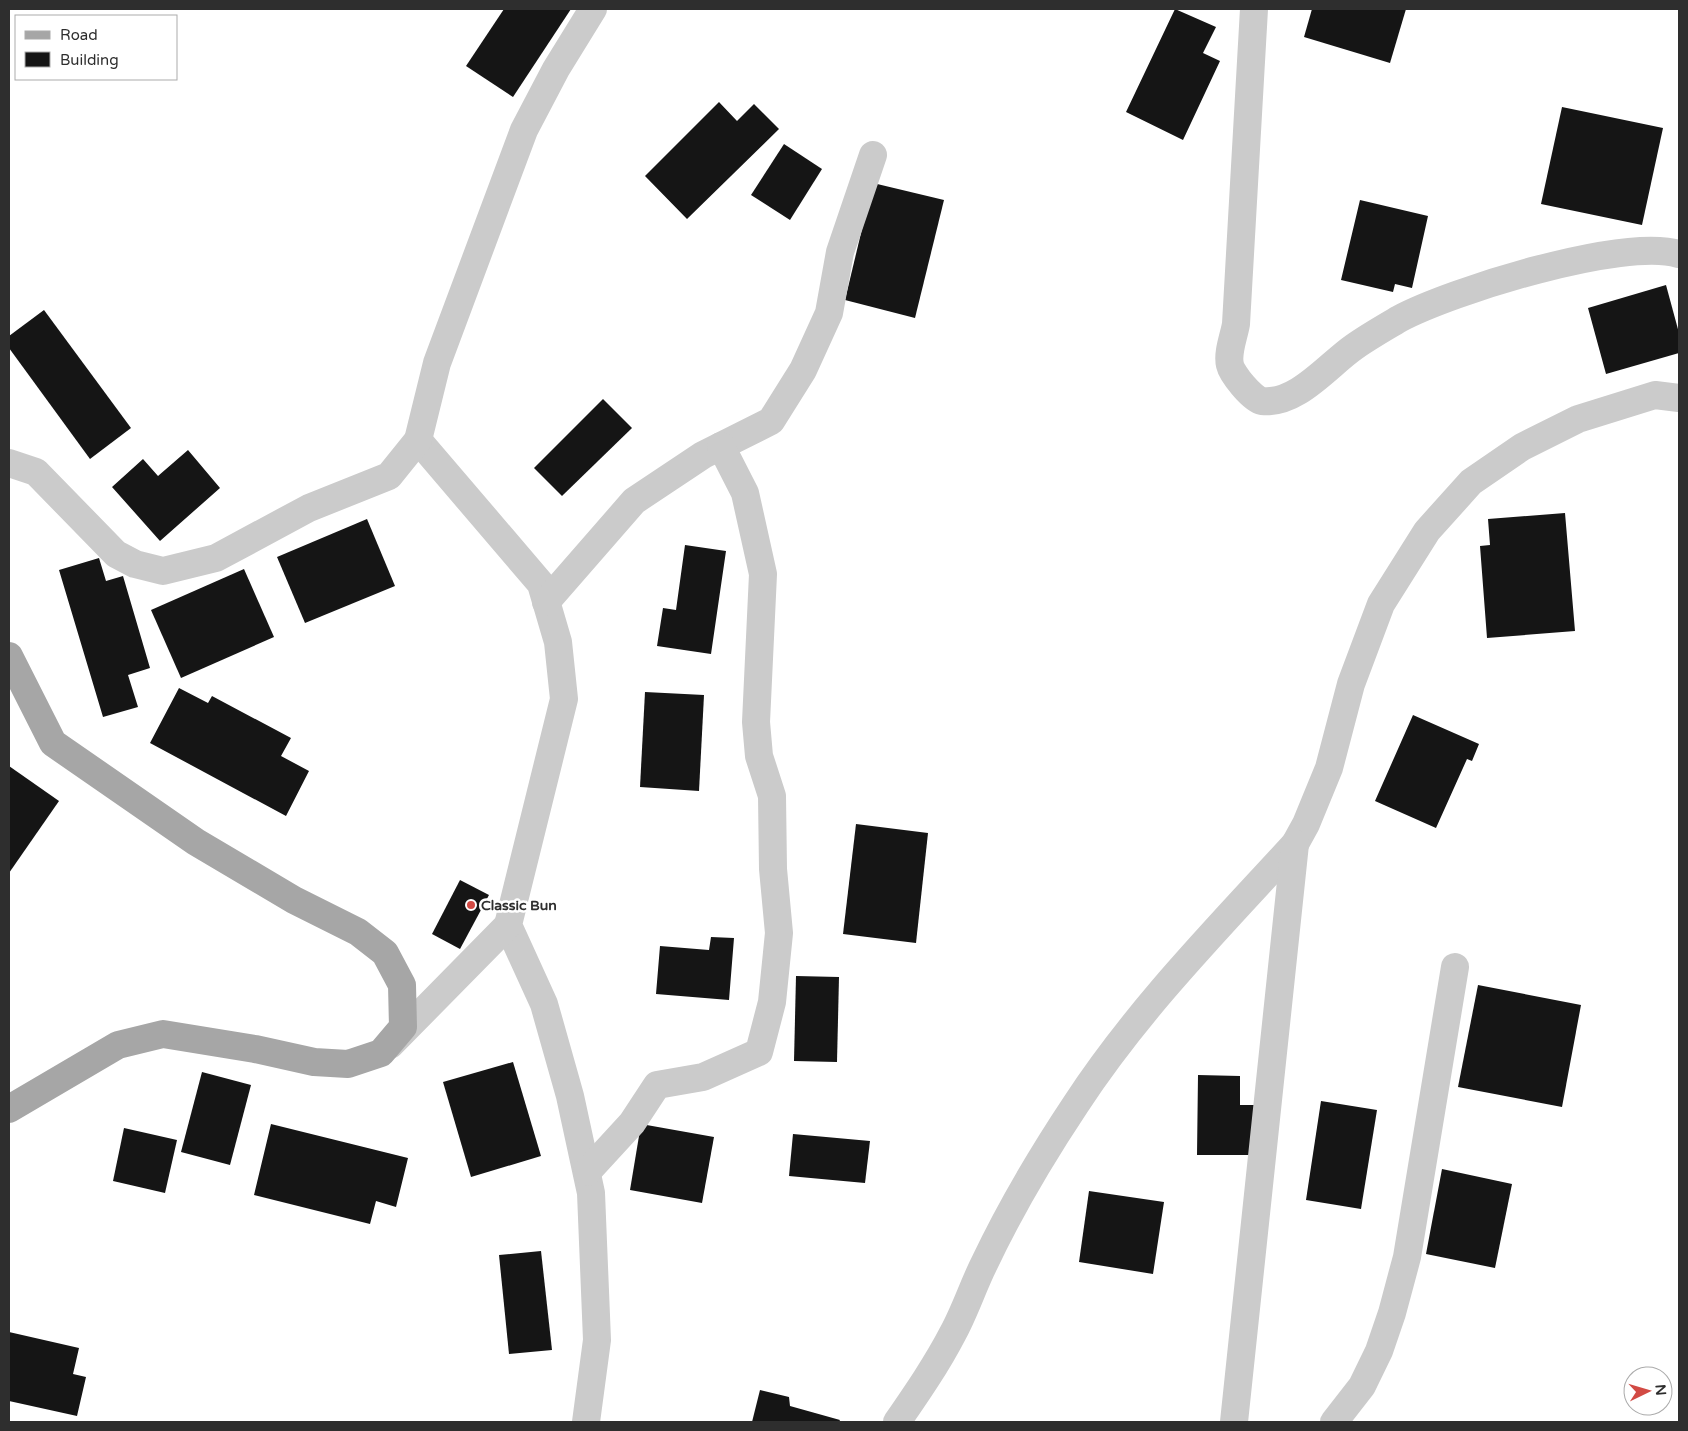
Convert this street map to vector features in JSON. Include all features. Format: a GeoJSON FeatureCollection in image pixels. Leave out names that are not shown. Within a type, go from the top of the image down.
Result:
{"type":"FeatureCollection","features":[{"type":"Feature","properties":{"kind":"main road"},"geometry":{"type":"LineString","coordinates":[[9,656],[53,743],[196,842],[294,900],[358,932],[386,953],[402,985],[403,1028],[381,1053],[348,1064],[314,1062],[254,1048],[163,1034],[118,1045],[9,1109]]}},
{"type":"Feature","properties":{"kind":"street"},"geometry":{"type":"LineString","coordinates":[[9,463],[36,472],[116,554],[135,564],[163,571],[216,558],[301,513],[390,476],[418,440],[437,363],[499,192],[524,130],[556,69],[593,9]]}},
{"type":"Feature","properties":{"kind":"street"},"geometry":{"type":"LineString","coordinates":[[1254,9],[1236,324],[1231,347],[1230,366],[1252,397],[1262,401],[1302,391],[1353,347],[1401,318],[1460,292],[1567,263],[1628,252],[1671,251],[1679,254]]}},
{"type":"Feature","properties":{"kind":"street"},"geometry":{"type":"LineString","coordinates":[[546,602],[634,501],[703,455],[770,421],[803,370],[829,313],[840,252],[873,155]]}},
{"type":"Feature","properties":{"kind":"street"},"geometry":{"type":"LineString","coordinates":[[897,1422],[940,1357],[1011,1212],[1077,1102],[1120,1042],[1176,974],[1295,844],[1306,824],[1330,768],[1351,684],[1381,604],[1427,531],[1471,482],[1522,447],[1578,419],[1655,396],[1679,398]]}},
{"type":"Feature","properties":{"kind":"street"},"geometry":{"type":"LineString","coordinates":[[381,1053],[508,925],[564,699],[558,642],[540,584],[418,440]]}},
{"type":"Feature","properties":{"kind":"street"},"geometry":{"type":"LineString","coordinates":[[587,1172],[632,1123],[657,1085],[703,1077],[758,1052],[772,1002],[779,933],[773,869],[772,796],[759,756],[756,722],[763,574],[745,492],[721,446]]}},
{"type":"Feature","properties":{"kind":"street"},"geometry":{"type":"LineString","coordinates":[[1234,1422],[1295,844]]}},
{"type":"Feature","properties":{"kind":"street"},"geometry":{"type":"LineString","coordinates":[[508,925],[544,1004],[570,1096],[591,1193],[597,1340],[586,1422]]}},
{"type":"Feature","properties":{"kind":"street"},"geometry":{"type":"LineString","coordinates":[[1334,1422],[1362,1386],[1379,1351],[1392,1313],[1407,1257],[1455,967]]}},
{"type":"Feature","properties":{"kind":"building"},"geometry":{"type":"Polygon","coordinates":[[[504,9],[571,9],[513,97],[466,66],[504,9]]]}},
{"type":"Feature","properties":{"kind":"building"},"geometry":{"type":"Polygon","coordinates":[[[1175,9],[1216,27],[1203,53],[1220,61],[1183,140],[1126,112],[1175,9]]]}},
{"type":"Feature","properties":{"kind":"building"},"geometry":{"type":"Polygon","coordinates":[[[1312,9],[1406,9],[1390,63],[1304,37],[1312,9]]]}},
{"type":"Feature","properties":{"kind":"building"},"geometry":{"type":"Polygon","coordinates":[[[719,102],[737,121],[754,104],[779,129],[687,219],[645,176],[719,102]]]}},
{"type":"Feature","properties":{"kind":"building"},"geometry":{"type":"Polygon","coordinates":[[[1562,107],[1663,128],[1642,225],[1541,204],[1562,107]]]}},
{"type":"Feature","properties":{"kind":"building"},"geometry":{"type":"Polygon","coordinates":[[[784,144],[822,169],[790,220],[751,195],[784,144]]]}},
{"type":"Feature","properties":{"kind":"building"},"geometry":{"type":"Polygon","coordinates":[[[873,183],[944,200],[915,318],[845,300],[873,183]]]}},
{"type":"Feature","properties":{"kind":"building"},"geometry":{"type":"Polygon","coordinates":[[[1360,200],[1428,216],[1412,288],[1395,284],[1393,292],[1341,280],[1360,200]]]}},
{"type":"Feature","properties":{"kind":"building"},"geometry":{"type":"Polygon","coordinates":[[[1666,285],[1679,333],[1679,353],[1606,374],[1588,308],[1666,285]]]}},
{"type":"Feature","properties":{"kind":"building"},"geometry":{"type":"Polygon","coordinates":[[[44,310],[131,428],[90,459],[9,348],[9,336],[44,310]]]}},
{"type":"Feature","properties":{"kind":"building"},"geometry":{"type":"Polygon","coordinates":[[[603,399],[632,428],[562,496],[534,468],[603,399]]]}},
{"type":"Feature","properties":{"kind":"building"},"geometry":{"type":"Polygon","coordinates":[[[188,450],[220,488],[160,541],[112,487],[143,459],[158,476],[188,450]]]}},
{"type":"Feature","properties":{"kind":"building"},"geometry":{"type":"Polygon","coordinates":[[[1565,513],[1575,631],[1487,638],[1480,546],[1490,545],[1488,519],[1565,513]]]}},
{"type":"Feature","properties":{"kind":"building"},"geometry":{"type":"Polygon","coordinates":[[[367,519],[395,586],[305,623],[277,557],[367,519]]]}},
{"type":"Feature","properties":{"kind":"building"},"geometry":{"type":"Polygon","coordinates":[[[685,545],[726,551],[711,654],[657,646],[663,608],[676,610],[685,545]]]}},
{"type":"Feature","properties":{"kind":"building"},"geometry":{"type":"Polygon","coordinates":[[[99,558],[106,581],[123,576],[150,668],[128,675],[138,707],[103,717],[59,570],[99,558]]]}},
{"type":"Feature","properties":{"kind":"building"},"geometry":{"type":"Polygon","coordinates":[[[244,569],[274,637],[181,678],[151,610],[244,569]]]}},
{"type":"Feature","properties":{"kind":"building"},"geometry":{"type":"Polygon","coordinates":[[[179,688],[208,703],[212,696],[291,738],[281,756],[309,771],[286,816],[150,743],[179,688]]]}},
{"type":"Feature","properties":{"kind":"building"},"geometry":{"type":"Polygon","coordinates":[[[645,692],[704,695],[699,791],[640,787],[645,692]]]}},
{"type":"Feature","properties":{"kind":"building"},"geometry":{"type":"Polygon","coordinates":[[[1413,715],[1479,744],[1472,761],[1467,759],[1436,828],[1375,801],[1413,715]]]}},
{"type":"Feature","properties":{"kind":"building"},"geometry":{"type":"Polygon","coordinates":[[[9,766],[59,801],[9,873],[9,766]]]}},
{"type":"Feature","properties":{"kind":"building"},"geometry":{"type":"Polygon","coordinates":[[[856,824],[928,833],[916,943],[843,934],[856,824]]]}},
{"type":"Feature","properties":{"kind":"building"},"geometry":{"type":"Polygon","coordinates":[[[460,880],[489,895],[460,949],[432,934],[460,880]]]}},
{"type":"Feature","properties":{"kind":"building"},"geometry":{"type":"Polygon","coordinates":[[[711,937],[734,938],[729,1000],[656,994],[660,946],[709,950],[711,937]]]}},
{"type":"Feature","properties":{"kind":"building"},"geometry":{"type":"Polygon","coordinates":[[[796,976],[839,977],[837,1062],[794,1061],[796,976]]]}},
{"type":"Feature","properties":{"kind":"building"},"geometry":{"type":"Polygon","coordinates":[[[1478,985],[1581,1005],[1562,1107],[1458,1087],[1478,985]]]}},
{"type":"Feature","properties":{"kind":"building"},"geometry":{"type":"Polygon","coordinates":[[[513,1062],[541,1156],[471,1177],[443,1082],[513,1062]]]}},
{"type":"Feature","properties":{"kind":"building"},"geometry":{"type":"Polygon","coordinates":[[[202,1072],[251,1085],[230,1165],[181,1152],[202,1072]]]}},
{"type":"Feature","properties":{"kind":"building"},"geometry":{"type":"Polygon","coordinates":[[[1198,1075],[1240,1076],[1240,1105],[1254,1105],[1253,1155],[1197,1155],[1198,1075]]]}},
{"type":"Feature","properties":{"kind":"building"},"geometry":{"type":"Polygon","coordinates":[[[1321,1101],[1377,1110],[1361,1209],[1306,1200],[1321,1101]]]}},
{"type":"Feature","properties":{"kind":"building"},"geometry":{"type":"Polygon","coordinates":[[[271,1124],[408,1158],[396,1207],[376,1201],[370,1224],[254,1195],[271,1124]]]}},
{"type":"Feature","properties":{"kind":"building"},"geometry":{"type":"Polygon","coordinates":[[[641,1124],[714,1137],[702,1203],[630,1190],[641,1124]]]}},
{"type":"Feature","properties":{"kind":"building"},"geometry":{"type":"Polygon","coordinates":[[[124,1128],[177,1140],[165,1193],[113,1181],[124,1128]]]}},
{"type":"Feature","properties":{"kind":"building"},"geometry":{"type":"Polygon","coordinates":[[[793,1134],[870,1141],[865,1183],[789,1176],[793,1134]]]}},
{"type":"Feature","properties":{"kind":"building"},"geometry":{"type":"Polygon","coordinates":[[[1442,1169],[1512,1184],[1495,1268],[1426,1254],[1442,1169]]]}},
{"type":"Feature","properties":{"kind":"building"},"geometry":{"type":"Polygon","coordinates":[[[1089,1191],[1164,1202],[1153,1274],[1079,1262],[1089,1191]]]}},
{"type":"Feature","properties":{"kind":"building"},"geometry":{"type":"Polygon","coordinates":[[[541,1251],[552,1350],[509,1354],[499,1255],[541,1251]]]}},
{"type":"Feature","properties":{"kind":"building"},"geometry":{"type":"Polygon","coordinates":[[[9,1332],[79,1348],[73,1374],[86,1377],[77,1416],[9,1401],[9,1332]]]}},
{"type":"Feature","properties":{"kind":"building"},"geometry":{"type":"Polygon","coordinates":[[[760,1390],[789,1397],[790,1406],[840,1420],[839,1422],[752,1422],[760,1390]]]}},
{"type":"Feature","properties":{"kind":"place","name":"Classic Bun"},"geometry":{"type":"Point","coordinates":[471,905]}}]}
